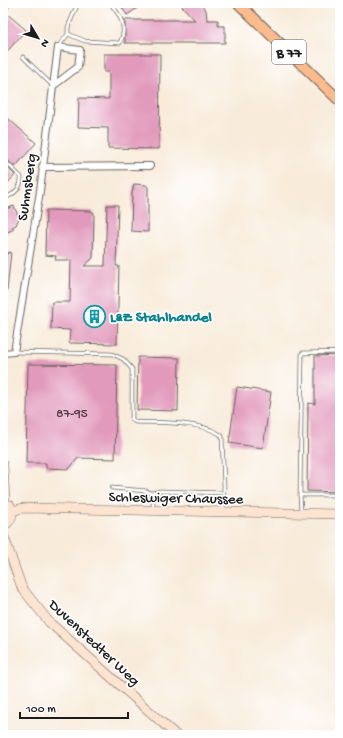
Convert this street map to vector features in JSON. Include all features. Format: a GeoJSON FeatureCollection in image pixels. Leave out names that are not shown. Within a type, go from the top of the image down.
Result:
{"type":"FeatureCollection","features":[{"type":"Feature","properties":{"kind":"main road","name":"B 77"},"geometry":{"type":"LineString","coordinates":[[238,3],[340,101]]}},
{"type":"Feature","properties":{"kind":"main road"},"geometry":{"type":"LineString","coordinates":[[3,465],[4,500],[12,511],[10,520],[3,526]]}},
{"type":"Feature","properties":{"kind":"main road","name":"Schleswiger Chaussee"},"geometry":{"type":"LineString","coordinates":[[12,511],[23,508],[340,514]]}},
{"type":"Feature","properties":{"kind":"main road","name":"Duvenstedter Weg"},"geometry":{"type":"LineString","coordinates":[[3,534],[22,588],[48,622],[176,735]]}},
{"type":"Feature","properties":{"kind":"street","name":"Suhmsberg"},"geometry":{"type":"LineString","coordinates":[[14,352],[40,191],[58,47]]}},
{"type":"Feature","properties":{"kind":"street"},"geometry":{"type":"LineString","coordinates":[[53,86],[78,67],[80,50],[58,47]]}},
{"type":"Feature","properties":{"kind":"street"},"geometry":{"type":"LineString","coordinates":[[42,167],[150,166]]}},
{"type":"Feature","properties":{"kind":"street"},"geometry":{"type":"LineString","coordinates":[[3,353],[14,352]]}},
{"type":"Feature","properties":{"kind":"lane"},"geometry":{"type":"LineString","coordinates":[[58,47],[68,34],[68,27],[78,3]]}},
{"type":"Feature","properties":{"kind":"lane"},"geometry":{"type":"LineString","coordinates":[[68,34],[85,41],[120,43],[123,37],[122,19],[110,3]]}},
{"type":"Feature","properties":{"kind":"lane"},"geometry":{"type":"LineString","coordinates":[[23,57],[53,86]]}},
{"type":"Feature","properties":{"kind":"lane"},"geometry":{"type":"LineString","coordinates":[[3,159],[21,177],[22,182],[14,194],[3,199]]}},
{"type":"Feature","properties":{"kind":"lane"},"geometry":{"type":"LineString","coordinates":[[14,352],[112,354],[123,359],[132,368],[132,419],[135,422],[187,425],[216,430],[222,436],[224,493],[223,512]]}},
{"type":"Feature","properties":{"kind":"lane"},"geometry":{"type":"LineString","coordinates":[[301,513],[302,353],[340,352]]}},
{"type":"Feature","properties":{"kind":"lane"},"geometry":{"type":"LineString","coordinates":[[112,488],[146,491],[151,493],[161,491],[224,493]]}},
{"type":"Feature","properties":{"kind":"lane"},"geometry":{"type":"LineString","coordinates":[[151,493],[153,498],[153,510]]}},
{"type":"Feature","properties":{"kind":"lane"},"geometry":{"type":"LineString","coordinates":[[300,495],[340,495]]}},
{"type":"Feature","properties":{"kind":"building"},"geometry":{"type":"Polygon","coordinates":[[[3,3],[12,3],[5,12],[26,30],[3,56],[3,3]]]}},
{"type":"Feature","properties":{"kind":"building"},"geometry":{"type":"Polygon","coordinates":[[[119,3],[145,3],[127,15],[119,3]]]}},
{"type":"Feature","properties":{"kind":"building"},"geometry":{"type":"Polygon","coordinates":[[[179,3],[200,3],[206,10],[207,20],[218,20],[218,26],[225,26],[225,43],[125,43],[125,20],[195,20],[179,3]]]}},
{"type":"Feature","properties":{"kind":"building"},"geometry":{"type":"Polygon","coordinates":[[[104,54],[160,54],[159,149],[108,148],[108,128],[78,127],[79,98],[109,99],[109,72],[104,72],[104,54]]]}},
{"type":"Feature","properties":{"kind":"building"},"geometry":{"type":"Polygon","coordinates":[[[3,114],[36,143],[15,167],[3,156],[3,114]]]}},
{"type":"Feature","properties":{"kind":"building"},"geometry":{"type":"Polygon","coordinates":[[[3,163],[15,175],[3,188],[3,163]]]}},
{"type":"Feature","properties":{"kind":"building"},"geometry":{"type":"Polygon","coordinates":[[[134,184],[146,185],[148,187],[148,232],[131,231],[132,193],[134,184]]]}},
{"type":"Feature","properties":{"kind":"building"},"geometry":{"type":"Polygon","coordinates":[[[107,205],[118,205],[116,266],[119,266],[117,344],[69,343],[70,330],[51,329],[52,302],[70,302],[71,260],[55,260],[56,256],[45,255],[46,210],[91,211],[94,213],[93,258],[84,266],[105,266],[107,205]]]}},
{"type":"Feature","properties":{"kind":"building"},"geometry":{"type":"Polygon","coordinates":[[[14,206],[19,218],[16,225],[12,227],[14,229],[3,234],[3,210],[14,206]]]}},
{"type":"Feature","properties":{"kind":"building"},"geometry":{"type":"Polygon","coordinates":[[[11,252],[7,291],[3,291],[3,255],[11,252]]]}},
{"type":"Feature","properties":{"kind":"building"},"geometry":{"type":"Polygon","coordinates":[[[340,355],[340,492],[307,491],[308,403],[315,404],[315,356],[340,355]]]}},
{"type":"Feature","properties":{"kind":"building"},"geometry":{"type":"Polygon","coordinates":[[[138,357],[179,358],[178,411],[137,410],[138,357]]]}},
{"type":"Feature","properties":{"kind":"building"},"geometry":{"type":"Polygon","coordinates":[[[28,364],[117,365],[115,459],[78,458],[69,469],[46,468],[46,463],[26,463],[28,364]]]}},
{"type":"Feature","properties":{"kind":"building"},"geometry":{"type":"Polygon","coordinates":[[[237,387],[271,392],[263,448],[229,443],[237,387]]]}},
{"type":"Feature","properties":{"kind":"place","name":"L&Z Stahlhandel"},"geometry":{"type":"Point","coordinates":[94,316]}}]}
